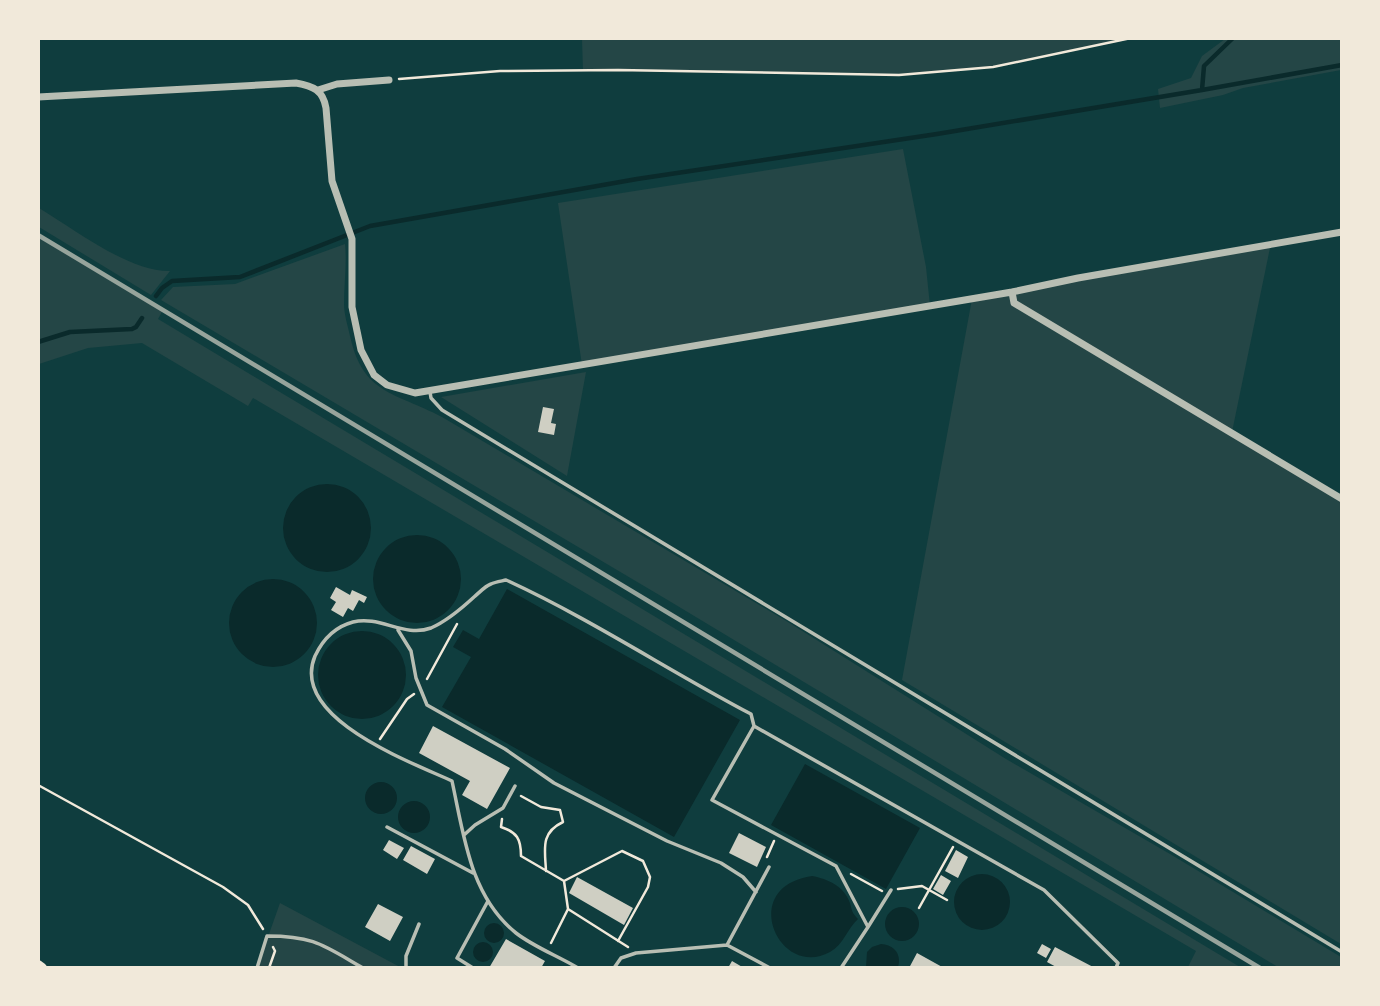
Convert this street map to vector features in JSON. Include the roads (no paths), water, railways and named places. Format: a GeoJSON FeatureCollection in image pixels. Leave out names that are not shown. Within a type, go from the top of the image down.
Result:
{"type":"FeatureCollection","features":[{"type":"Feature","properties":{"kind":"street"},"geometry":{"type":"LineString","coordinates":[[318,90],[337,84],[389,80]]}},
{"type":"Feature","properties":{"kind":"street"},"geometry":{"type":"LineString","coordinates":[[38,97],[296,83],[318,90],[326,107],[332,181],[352,239],[352,307],[358,340],[366,363],[374,375],[387,385],[415,393],[1012,292],[1091,275],[1342,232]]}},
{"type":"Feature","properties":{"kind":"street"},"geometry":{"type":"LineString","coordinates":[[1012,292],[1014,303],[1342,499]]}},
{"type":"Feature","properties":{"kind":"lane"},"geometry":{"type":"LineString","coordinates":[[429,391],[431,398],[442,410],[1342,952]]}},
{"type":"Feature","properties":{"kind":"lane"},"geometry":{"type":"LineString","coordinates":[[578,968],[518,934],[495,913],[473,873],[452,782],[372,743],[334,717],[317,698],[312,681],[313,662],[320,644],[333,631],[354,622],[374,621],[398,630],[429,629],[447,620],[490,584],[506,580],[644,653],[751,714],[754,726],[712,800],[835,866],[867,927]]}},
{"type":"Feature","properties":{"kind":"lane"},"geometry":{"type":"LineString","coordinates":[[398,630],[411,651],[416,678],[427,705],[505,749],[554,783],[667,841],[721,863],[743,877],[756,892]]}},
{"type":"Feature","properties":{"kind":"lane"},"geometry":{"type":"LineString","coordinates":[[754,726],[1044,890],[1118,963],[1116,968]]}},
{"type":"Feature","properties":{"kind":"lane"},"geometry":{"type":"LineString","coordinates":[[464,835],[503,808],[515,786]]}},
{"type":"Feature","properties":{"kind":"lane"},"geometry":{"type":"LineString","coordinates":[[387,827],[473,873]]}},
{"type":"Feature","properties":{"kind":"lane"},"geometry":{"type":"LineString","coordinates":[[727,945],[769,867]]}},
{"type":"Feature","properties":{"kind":"lane"},"geometry":{"type":"LineString","coordinates":[[841,968],[890,892]]}},
{"type":"Feature","properties":{"kind":"lane"},"geometry":{"type":"LineString","coordinates":[[473,968],[457,958],[488,901]]}},
{"type":"Feature","properties":{"kind":"lane"},"geometry":{"type":"LineString","coordinates":[[406,968],[406,956],[419,924]]}},
{"type":"Feature","properties":{"kind":"lane"},"geometry":{"type":"LineString","coordinates":[[257,968],[267,936],[297,936],[315,940],[363,968]]}},
{"type":"Feature","properties":{"kind":"lane"},"geometry":{"type":"LineString","coordinates":[[614,968],[621,958],[636,953],[727,945],[770,968]]}},
{"type":"Feature","properties":{"kind":"waterway"},"geometry":{"type":"LineString","coordinates":[[156,296],[172,281],[240,277],[370,226],[637,179],[937,134],[1202,90],[1204,66],[1233,38]]}},
{"type":"Feature","properties":{"kind":"waterway"},"geometry":{"type":"LineString","coordinates":[[1202,90],[1342,65]]}},
{"type":"Feature","properties":{"kind":"waterway"},"geometry":{"type":"LineString","coordinates":[[38,342],[70,332],[132,329],[142,318]]}},
{"type":"Feature","properties":{"kind":"railway"},"geometry":{"type":"LineString","coordinates":[[38,235],[1260,968]]}}]}
